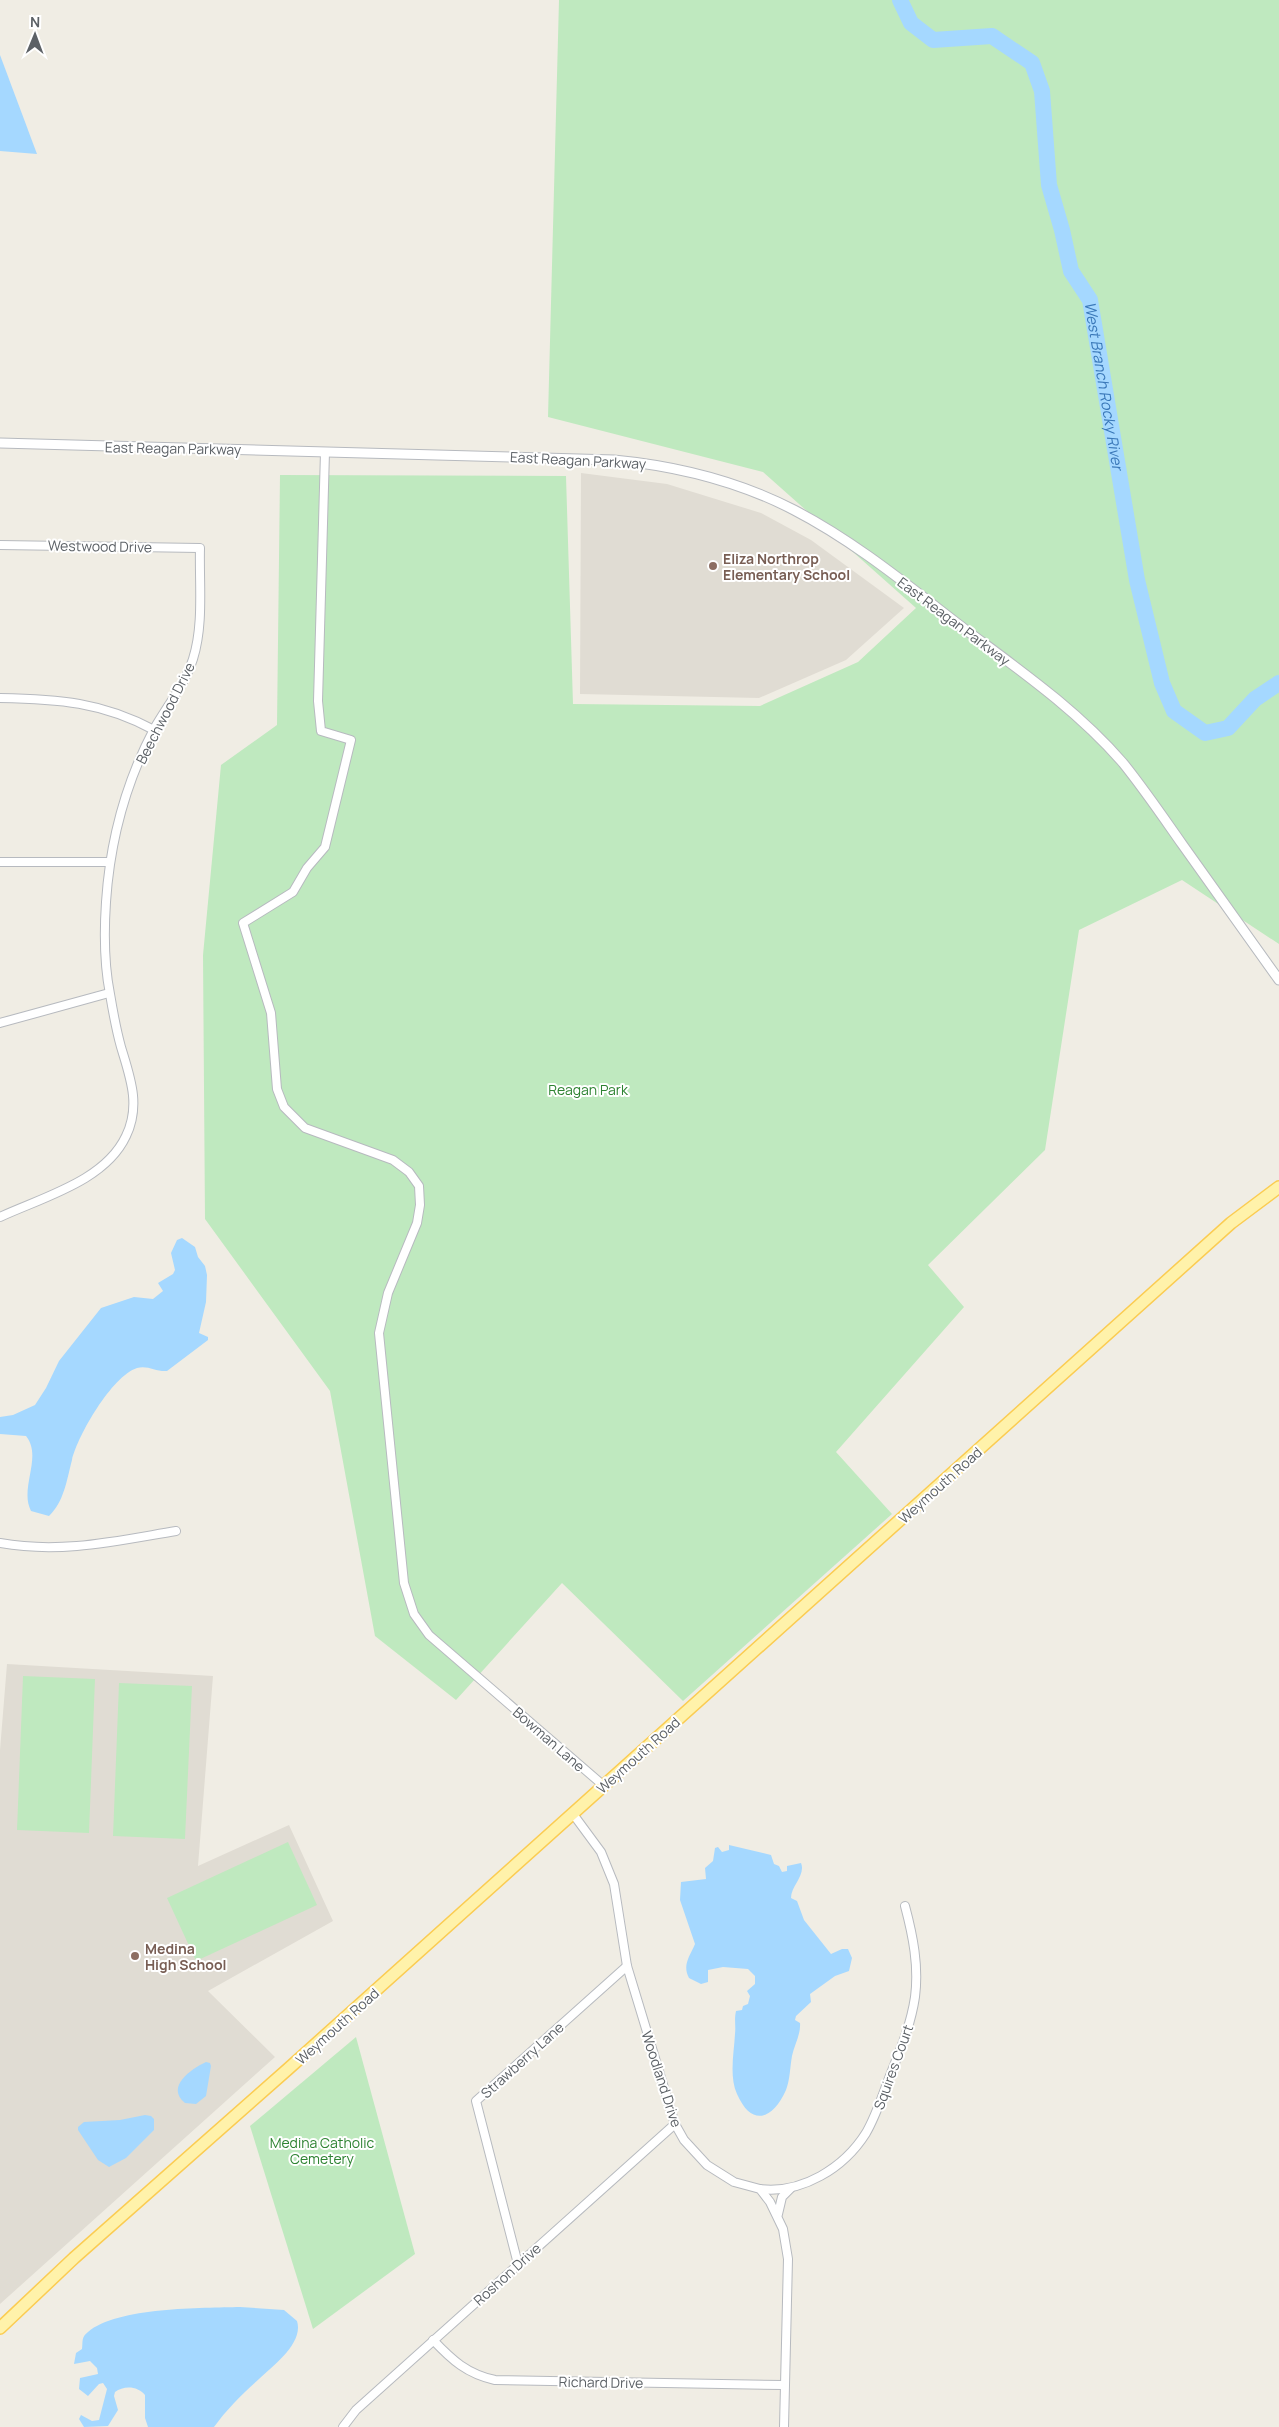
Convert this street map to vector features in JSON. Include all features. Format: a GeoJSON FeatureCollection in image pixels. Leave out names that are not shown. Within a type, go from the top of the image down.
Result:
{"type":"FeatureCollection","features":[{"type":"Feature","properties":{"kind":"main road","name":"Weymouth Road"},"geometry":{"type":"LineString","coordinates":[[0,2328],[74,2258],[573,1814],[1230,1222],[1279,1187]]}},
{"type":"Feature","properties":{"kind":"street","name":"East Reagan Parkway"},"geometry":{"type":"LineString","coordinates":[[0,443],[595,458],[647,463],[704,475],[764,496],[809,518],[851,544],[1038,684],[1080,719],[1106,744],[1140,785],[1279,980]]}},
{"type":"Feature","properties":{"kind":"street","name":"Bowman Lane"},"geometry":{"type":"LineString","coordinates":[[325,452],[318,701],[320,731],[351,740],[326,847],[306,868],[293,892],[243,924],[271,1013],[277,1043],[277,1089],[284,1107],[305,1128],[394,1160],[410,1172],[419,1186],[420,1205],[417,1222],[388,1293],[379,1333],[404,1583],[414,1614],[430,1634],[604,1786]]}},
{"type":"Feature","properties":{"kind":"street","name":"Westwood Drive"},"geometry":{"type":"LineString","coordinates":[[0,544],[200,548]]}},
{"type":"Feature","properties":{"kind":"street","name":"Beechwood Drive"},"geometry":{"type":"LineString","coordinates":[[0,1217],[98,1171],[110,1160],[127,1134],[131,1122],[134,1094],[109,993],[105,918],[110,862],[124,803],[154,730],[185,678],[198,640],[200,548]]}},
{"type":"Feature","properties":{"kind":"street"},"geometry":{"type":"LineString","coordinates":[[0,698],[73,701],[117,713],[154,730]]}},
{"type":"Feature","properties":{"kind":"street"},"geometry":{"type":"LineString","coordinates":[[0,862],[110,862]]}},
{"type":"Feature","properties":{"kind":"street"},"geometry":{"type":"LineString","coordinates":[[0,1023],[109,993]]}},
{"type":"Feature","properties":{"kind":"street"},"geometry":{"type":"LineString","coordinates":[[0,1543],[38,1549],[60,1549],[176,1531]]}},
{"type":"Feature","properties":{"kind":"street","name":"Woodland Drive"},"geometry":{"type":"LineString","coordinates":[[573,1814],[601,1852],[608,1867],[618,1901],[627,1966],[675,2124],[684,2140],[707,2165],[734,2182],[760,2190]]}},
{"type":"Feature","properties":{"kind":"street","name":"Squires Court"},"geometry":{"type":"LineString","coordinates":[[760,2190],[776,2191],[791,2188],[820,2176],[845,2158],[873,2121],[906,2036],[915,1996],[915,1948],[905,1906]]}},
{"type":"Feature","properties":{"kind":"street","name":"Strawberry Lane"},"geometry":{"type":"LineString","coordinates":[[518,2264],[476,2101],[627,1966]]}},
{"type":"Feature","properties":{"kind":"street","name":"Roshon Drive"},"geometry":{"type":"LineString","coordinates":[[343,2427],[356,2410],[675,2124]]}},
{"type":"Feature","properties":{"kind":"street"},"geometry":{"type":"LineString","coordinates":[[784,2427],[783,2385],[788,2259],[778,2215],[778,2206],[791,2188]]}},
{"type":"Feature","properties":{"kind":"street"},"geometry":{"type":"LineString","coordinates":[[760,2190],[778,2215]]}},
{"type":"Feature","properties":{"kind":"street","name":"Richard Drive"},"geometry":{"type":"LineString","coordinates":[[433,2340],[466,2371],[495,2380],[783,2385]]}},
{"type":"Feature","properties":{"kind":"shaded area","name":"Eliza Northrop Elementary School"},"geometry":{"type":"Polygon","coordinates":[[[581,473],[667,484],[761,513],[811,540],[904,608],[846,660],[759,698],[580,694],[581,473]]]}},
{"type":"Feature","properties":{"kind":"shaded area","name":"Medina High School"},"geometry":{"type":"Polygon","coordinates":[[[7,1664],[213,1676],[198,1866],[289,1825],[333,1921],[208,1991],[275,2057],[0,2304],[0,1750],[7,1664]]]}},
{"type":"Feature","properties":{"kind":"green space","name":"Reagan Park"},"geometry":{"type":"Polygon","coordinates":[[[559,0],[1279,0],[1279,944],[1182,880],[1079,930],[1045,1150],[928,1265],[964,1307],[836,1452],[892,1514],[683,1701],[562,1583],[456,1700],[375,1636],[330,1391],[205,1219],[203,955],[221,765],[277,725],[280,475],[566,476],[573,704],[760,706],[858,662],[916,608],[763,472],[548,417],[559,0]]]}},
{"type":"Feature","properties":{"kind":"green space"},"geometry":{"type":"Polygon","coordinates":[[[23,1676],[95,1679],[89,1833],[17,1830],[23,1676]]]}},
{"type":"Feature","properties":{"kind":"green space"},"geometry":{"type":"Polygon","coordinates":[[[119,1683],[192,1686],[185,1839],[113,1836],[119,1683]]]}},
{"type":"Feature","properties":{"kind":"green space"},"geometry":{"type":"Polygon","coordinates":[[[288,1842],[317,1905],[196,1961],[167,1898],[288,1842]]]}},
{"type":"Feature","properties":{"kind":"green space","name":"Medina Catholic Cemetery"},"geometry":{"type":"Polygon","coordinates":[[[356,2037],[415,2254],[313,2329],[250,2126],[356,2037]]]}},
{"type":"Feature","properties":{"kind":"water"},"geometry":{"type":"Polygon","coordinates":[[[0,55],[37,154],[0,151],[0,55]]]}},
{"type":"Feature","properties":{"kind":"water"},"geometry":{"type":"Polygon","coordinates":[[[182,1238],[195,1247],[198,1257],[205,1266],[207,1275],[206,1302],[199,1333],[208,1337],[208,1340],[167,1371],[145,1367],[137,1368],[127,1373],[117,1382],[97,1408],[81,1436],[75,1449],[64,1490],[54,1510],[49,1516],[31,1511],[28,1493],[32,1463],[31,1444],[26,1436],[0,1434],[0,1417],[13,1415],[35,1405],[46,1388],[59,1361],[101,1308],[134,1297],[153,1299],[163,1291],[158,1283],[173,1274],[175,1270],[171,1253],[177,1240],[182,1238]]]}},
{"type":"Feature","properties":{"kind":"water"},"geometry":{"type":"Polygon","coordinates":[[[729,1845],[771,1855],[774,1864],[779,1866],[782,1872],[787,1871],[787,1866],[801,1863],[802,1872],[793,1889],[791,1898],[797,1901],[804,1920],[831,1954],[842,1949],[848,1949],[852,1958],[849,1971],[835,1976],[810,1994],[811,2002],[796,2016],[795,2020],[800,2023],[800,2027],[792,2056],[786,2090],[775,2108],[762,2116],[749,2112],[743,2105],[733,2080],[736,2011],[742,2010],[743,2006],[748,2004],[750,1996],[747,1991],[755,1984],[755,1976],[748,1969],[723,1967],[708,1970],[708,1982],[701,1984],[689,1978],[686,1969],[695,1944],[680,1900],[681,1882],[706,1879],[705,1868],[713,1861],[715,1848],[718,1847],[722,1852],[729,1850],[729,1845]]]}},
{"type":"Feature","properties":{"kind":"water"},"geometry":{"type":"Polygon","coordinates":[[[206,2062],[210,2063],[211,2066],[206,2096],[196,2104],[185,2103],[178,2091],[182,2079],[206,2062]]]}},
{"type":"Feature","properties":{"kind":"water"},"geometry":{"type":"Polygon","coordinates":[[[145,2115],[151,2116],[154,2119],[154,2130],[126,2158],[109,2167],[98,2160],[78,2130],[78,2127],[84,2122],[120,2120],[145,2115]]]}},
{"type":"Feature","properties":{"kind":"water"},"geometry":{"type":"Polygon","coordinates":[[[240,2307],[284,2310],[297,2321],[298,2329],[292,2346],[286,2353],[235,2402],[214,2427],[148,2427],[145,2418],[145,2395],[135,2388],[122,2388],[115,2392],[114,2396],[118,2410],[108,2426],[84,2427],[79,2419],[81,2415],[92,2421],[99,2420],[107,2389],[103,2383],[99,2384],[88,2396],[79,2389],[80,2378],[98,2374],[97,2368],[90,2361],[74,2364],[76,2353],[82,2349],[83,2338],[88,2332],[101,2324],[139,2313],[161,2310],[240,2307]]]}},
{"type":"Feature","properties":{"kind":"waterway","name":"West Branch Rocky River"},"geometry":{"type":"LineString","coordinates":[[900,0],[911,23],[933,40],[992,36],[1032,63],[1042,91],[1049,185],[1071,271],[1090,300],[1137,580],[1162,683],[1174,711],[1205,733],[1228,728],[1255,699],[1279,683]]}},
{"type":"Feature","properties":{"kind":"place","name":"Eliza Northrop Elementary School"},"geometry":{"type":"Point","coordinates":[713,566]}},
{"type":"Feature","properties":{"kind":"place","name":"Medina High School"},"geometry":{"type":"Point","coordinates":[135,1956]}}]}
